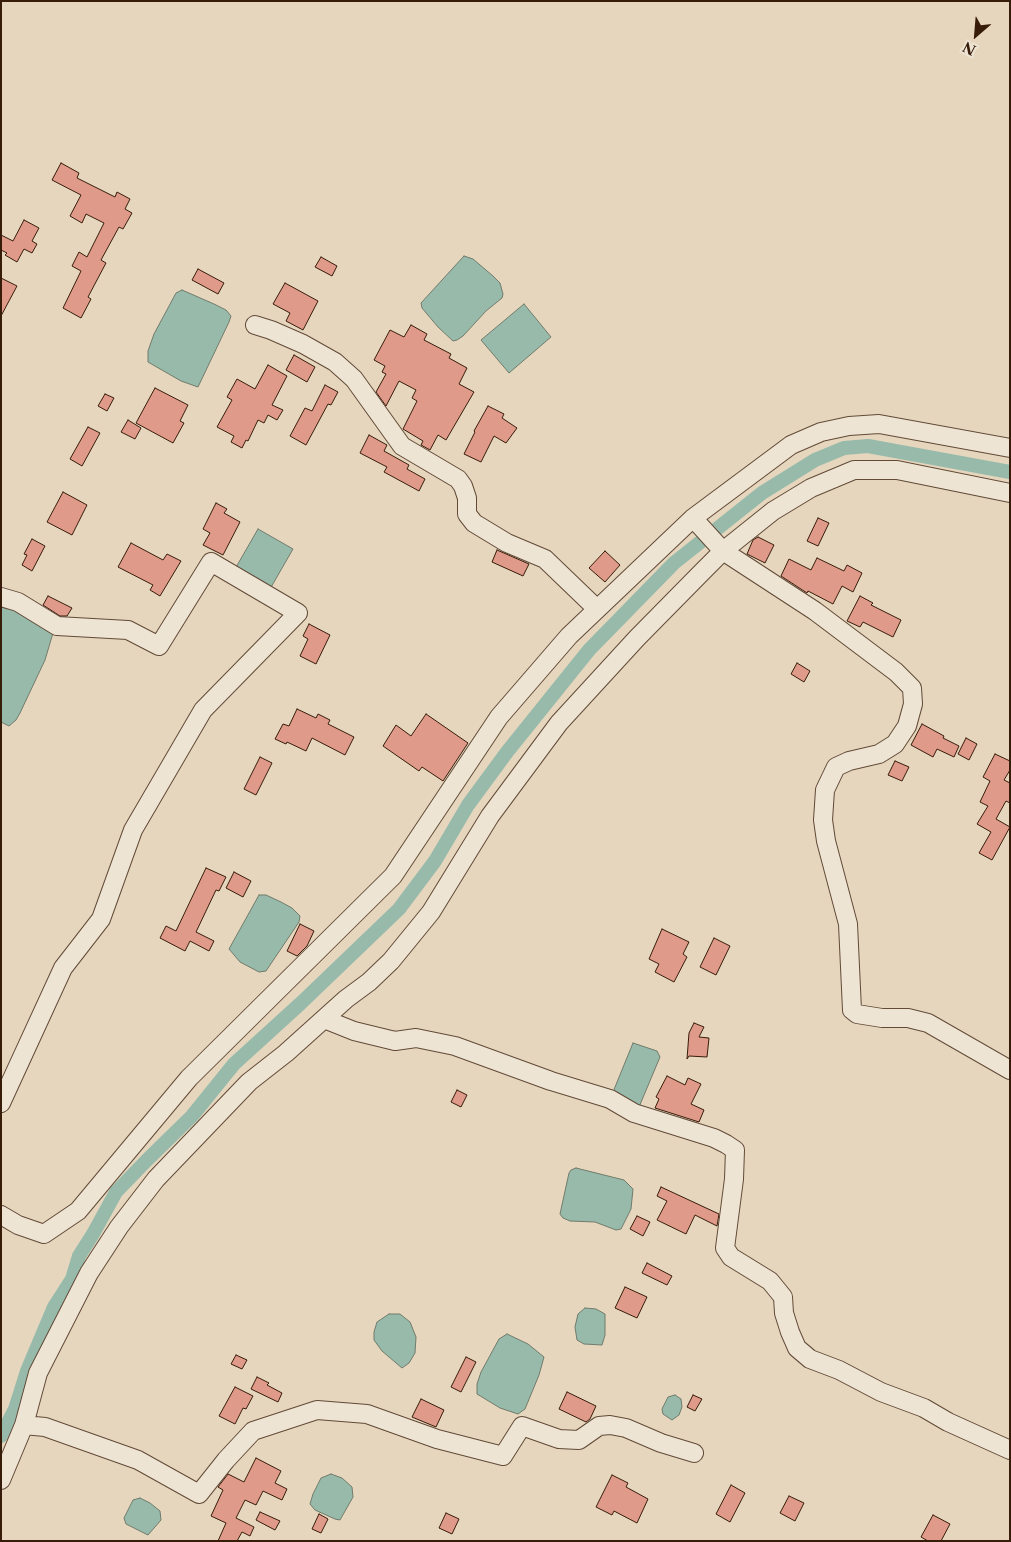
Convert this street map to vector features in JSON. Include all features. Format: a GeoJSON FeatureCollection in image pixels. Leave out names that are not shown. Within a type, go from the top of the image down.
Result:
{"type":"FeatureCollection","features":[{"type":"Feature","properties":{"kind":"street"},"geometry":{"type":"LineString","coordinates":[[255,325],[303,344],[335,362],[354,379],[402,446],[458,480],[467,498],[467,514],[474,523],[507,543],[545,559],[597,609]]}},
{"type":"Feature","properties":{"kind":"street"},"geometry":{"type":"LineString","coordinates":[[1,1215],[18,1225],[44,1234],[78,1210],[189,1078],[393,876],[499,717],[569,636],[692,518],[791,445],[821,432],[848,426],[879,424],[1010,448]]}},
{"type":"Feature","properties":{"kind":"street"},"geometry":{"type":"LineString","coordinates":[[1,1480],[24,1425],[38,1373],[89,1273],[119,1227],[156,1179],[249,1082],[369,982],[391,961],[431,912],[490,816],[559,723],[637,638],[724,551],[773,511],[811,488],[854,470],[897,470],[1010,493]]}},
{"type":"Feature","properties":{"kind":"street"},"geometry":{"type":"LineString","coordinates":[[692,518],[724,551],[815,611],[896,672],[912,688],[913,704],[907,726],[895,744],[879,754],[836,766],[825,790],[823,820],[826,841],[848,924],[852,1010],[857,1014],[882,1018],[908,1018],[928,1024],[1010,1070]]}},
{"type":"Feature","properties":{"kind":"street"},"geometry":{"type":"LineString","coordinates":[[1,597],[18,602],[57,626],[128,630],[159,646],[211,562],[298,613],[203,710],[133,830],[101,920],[63,968],[1,1103]]}},
{"type":"Feature","properties":{"kind":"street"},"geometry":{"type":"LineString","coordinates":[[324,1020],[354,1031],[395,1041],[416,1038],[455,1046],[551,1081],[610,1099],[634,1113],[714,1138],[726,1144],[735,1150],[734,1179],[725,1248],[731,1257],[770,1282],[783,1297],[784,1313],[797,1348],[810,1359],[839,1370],[881,1392],[924,1408],[948,1422],[1010,1450]]}},
{"type":"Feature","properties":{"kind":"street"},"geometry":{"type":"LineString","coordinates":[[24,1425],[45,1427],[138,1460],[200,1494],[226,1460],[253,1431],[318,1410],[367,1414],[437,1439],[503,1456],[522,1426],[559,1439],[578,1440],[598,1426],[610,1425],[626,1428],[661,1443],[694,1453]]}},
{"type":"Feature","properties":{"kind":"shaded area"},"geometry":{"type":"Polygon","coordinates":[[[464,256],[473,259],[493,276],[500,283],[503,294],[502,298],[486,311],[463,336],[453,341],[422,308],[421,303],[464,256]]]}},
{"type":"Feature","properties":{"kind":"shaded area"},"geometry":{"type":"Polygon","coordinates":[[[182,290],[226,310],[231,316],[198,387],[181,381],[148,362],[148,351],[154,334],[176,293],[182,290]]]}},
{"type":"Feature","properties":{"kind":"shaded area"},"geometry":{"type":"Polygon","coordinates":[[[524,304],[551,337],[509,373],[481,340],[524,304]]]}},
{"type":"Feature","properties":{"kind":"shaded area"},"geometry":{"type":"Polygon","coordinates":[[[258,529],[293,549],[270,589],[235,569],[258,529]]]}},
{"type":"Feature","properties":{"kind":"shaded area"},"geometry":{"type":"Polygon","coordinates":[[[1,602],[53,633],[45,660],[20,713],[9,726],[1,722],[1,602]]]}},
{"type":"Feature","properties":{"kind":"shaded area"},"geometry":{"type":"Polygon","coordinates":[[[259,895],[266,895],[281,902],[292,908],[300,916],[299,922],[266,971],[259,972],[240,962],[229,949],[259,895]]]}},
{"type":"Feature","properties":{"kind":"shaded area"},"geometry":{"type":"Polygon","coordinates":[[[633,1043],[657,1051],[660,1057],[639,1107],[613,1092],[633,1043]]]}},
{"type":"Feature","properties":{"kind":"shaded area"},"geometry":{"type":"Polygon","coordinates":[[[576,1168],[624,1180],[633,1189],[631,1209],[621,1229],[616,1230],[595,1222],[570,1221],[563,1218],[560,1214],[569,1173],[576,1168]]]}},
{"type":"Feature","properties":{"kind":"shaded area"},"geometry":{"type":"Polygon","coordinates":[[[585,1308],[596,1309],[605,1314],[605,1335],[602,1345],[584,1344],[577,1340],[575,1327],[578,1314],[585,1308]]]}},
{"type":"Feature","properties":{"kind":"shaded area"},"geometry":{"type":"Polygon","coordinates":[[[389,1314],[400,1314],[410,1322],[416,1337],[415,1353],[409,1363],[402,1368],[382,1351],[374,1340],[377,1322],[389,1314]]]}},
{"type":"Feature","properties":{"kind":"shaded area"},"geometry":{"type":"Polygon","coordinates":[[[507,1334],[528,1344],[544,1357],[525,1409],[518,1414],[500,1408],[477,1394],[477,1384],[481,1372],[499,1339],[507,1334]]]}},
{"type":"Feature","properties":{"kind":"shaded area"},"geometry":{"type":"Polygon","coordinates":[[[675,1395],[681,1399],[682,1407],[679,1415],[672,1420],[663,1414],[662,1409],[668,1397],[675,1395]]]}},
{"type":"Feature","properties":{"kind":"shaded area"},"geometry":{"type":"Polygon","coordinates":[[[331,1474],[342,1478],[352,1487],[353,1497],[340,1520],[315,1510],[310,1504],[321,1478],[331,1474]]]}},
{"type":"Feature","properties":{"kind":"shaded area"},"geometry":{"type":"Polygon","coordinates":[[[140,1498],[160,1511],[161,1520],[148,1535],[126,1524],[124,1518],[133,1500],[140,1498]]]}},
{"type":"Feature","properties":{"kind":"building"},"geometry":{"type":"Polygon","coordinates":[[[61,163],[79,173],[77,178],[115,197],[117,192],[130,199],[125,209],[132,213],[123,229],[119,227],[101,260],[106,263],[88,297],[91,299],[81,318],[63,308],[81,271],[72,266],[79,252],[87,257],[104,223],[86,214],[82,223],[70,216],[81,195],[52,180],[61,163]]]}},
{"type":"Feature","properties":{"kind":"building"},"geometry":{"type":"Polygon","coordinates":[[[24,220],[39,228],[32,241],[37,244],[32,253],[24,249],[17,262],[5,255],[7,253],[1,250],[1,235],[13,241],[24,220]]]}},
{"type":"Feature","properties":{"kind":"building"},"geometry":{"type":"Polygon","coordinates":[[[321,257],[337,266],[332,276],[315,267],[321,257]]]}},
{"type":"Feature","properties":{"kind":"building"},"geometry":{"type":"Polygon","coordinates":[[[198,269],[224,283],[218,294],[192,280],[198,269]]]}},
{"type":"Feature","properties":{"kind":"building"},"geometry":{"type":"Polygon","coordinates":[[[1,278],[17,286],[1,316],[1,278]]]}},
{"type":"Feature","properties":{"kind":"building"},"geometry":{"type":"Polygon","coordinates":[[[285,283],[318,301],[303,330],[286,321],[290,313],[273,304],[285,283]]]}},
{"type":"Feature","properties":{"kind":"building"},"geometry":{"type":"Polygon","coordinates":[[[411,325],[427,334],[424,340],[451,354],[449,358],[467,368],[459,384],[474,392],[446,440],[438,435],[430,450],[421,445],[423,441],[403,429],[417,401],[412,398],[416,390],[399,381],[386,406],[376,392],[386,374],[382,372],[385,366],[374,360],[390,330],[404,337],[411,325]]]}},
{"type":"Feature","properties":{"kind":"building"},"geometry":{"type":"Polygon","coordinates":[[[294,355],[315,367],[307,382],[286,370],[294,355]]]}},
{"type":"Feature","properties":{"kind":"building"},"geometry":{"type":"Polygon","coordinates":[[[268,365],[287,376],[272,405],[283,410],[277,420],[268,415],[264,423],[258,420],[248,441],[246,440],[242,448],[231,442],[234,436],[217,427],[232,400],[227,397],[237,379],[255,389],[268,365]]]}},
{"type":"Feature","properties":{"kind":"building"},"geometry":{"type":"Polygon","coordinates":[[[325,385],[338,392],[331,405],[328,404],[306,445],[290,436],[305,408],[312,411],[325,385]]]}},
{"type":"Feature","properties":{"kind":"building"},"geometry":{"type":"Polygon","coordinates":[[[155,388],[188,405],[180,421],[184,423],[173,443],[136,423],[155,388]]]}},
{"type":"Feature","properties":{"kind":"building"},"geometry":{"type":"Polygon","coordinates":[[[105,394],[114,398],[107,411],[98,406],[105,394]]]}},
{"type":"Feature","properties":{"kind":"building"},"geometry":{"type":"Polygon","coordinates":[[[488,406],[504,414],[502,418],[517,428],[506,443],[494,436],[481,462],[464,454],[488,406]]]}},
{"type":"Feature","properties":{"kind":"building"},"geometry":{"type":"Polygon","coordinates":[[[128,420],[141,428],[135,439],[121,432],[128,420]]]}},
{"type":"Feature","properties":{"kind":"building"},"geometry":{"type":"Polygon","coordinates":[[[88,427],[100,433],[82,466],[70,459],[88,427]]]}},
{"type":"Feature","properties":{"kind":"building"},"geometry":{"type":"Polygon","coordinates":[[[369,435],[387,445],[384,451],[409,465],[407,469],[425,479],[419,491],[384,472],[387,467],[360,453],[369,435]]]}},
{"type":"Feature","properties":{"kind":"building"},"geometry":{"type":"Polygon","coordinates":[[[63,492],[87,505],[72,535],[47,522],[63,492]]]}},
{"type":"Feature","properties":{"kind":"building"},"geometry":{"type":"Polygon","coordinates":[[[216,503],[227,509],[224,513],[240,522],[223,555],[203,545],[210,533],[203,529],[216,503]]]}},
{"type":"Feature","properties":{"kind":"building"},"geometry":{"type":"Polygon","coordinates":[[[818,518],[829,523],[818,546],[807,541],[818,518]]]}},
{"type":"Feature","properties":{"kind":"building"},"geometry":{"type":"Polygon","coordinates":[[[758,537],[774,545],[765,563],[747,554],[753,540],[758,537]]]}},
{"type":"Feature","properties":{"kind":"building"},"geometry":{"type":"Polygon","coordinates":[[[32,539],[45,546],[32,571],[22,565],[27,555],[24,554],[32,539]]]}},
{"type":"Feature","properties":{"kind":"building"},"geometry":{"type":"Polygon","coordinates":[[[131,543],[163,560],[167,554],[181,561],[160,596],[150,590],[153,585],[118,567],[131,543]]]}},
{"type":"Feature","properties":{"kind":"building"},"geometry":{"type":"Polygon","coordinates":[[[497,550],[529,564],[523,576],[492,562],[497,550]]]}},
{"type":"Feature","properties":{"kind":"building"},"geometry":{"type":"Polygon","coordinates":[[[605,551],[620,565],[605,582],[589,568],[605,551]]]}},
{"type":"Feature","properties":{"kind":"building"},"geometry":{"type":"Polygon","coordinates":[[[817,558],[844,571],[847,565],[862,573],[853,592],[842,586],[833,604],[808,591],[807,593],[781,576],[789,559],[811,570],[817,558]]]}},
{"type":"Feature","properties":{"kind":"building"},"geometry":{"type":"Polygon","coordinates":[[[48,596],[72,608],[67,616],[60,616],[43,605],[48,596]]]}},
{"type":"Feature","properties":{"kind":"building"},"geometry":{"type":"Polygon","coordinates":[[[860,596],[873,603],[871,605],[901,620],[893,637],[863,622],[860,627],[847,621],[860,596]]]}},
{"type":"Feature","properties":{"kind":"building"},"geometry":{"type":"Polygon","coordinates":[[[309,624],[330,635],[316,664],[300,656],[308,639],[303,636],[309,624]]]}},
{"type":"Feature","properties":{"kind":"building"},"geometry":{"type":"Polygon","coordinates":[[[797,663],[810,671],[804,682],[791,674],[797,663]]]}},
{"type":"Feature","properties":{"kind":"building"},"geometry":{"type":"Polygon","coordinates":[[[297,709],[316,718],[318,714],[330,720],[328,724],[354,737],[345,755],[312,738],[306,751],[287,742],[286,744],[275,739],[283,724],[289,726],[297,709]]]}},
{"type":"Feature","properties":{"kind":"building"},"geometry":{"type":"Polygon","coordinates":[[[426,714],[468,743],[443,781],[422,767],[419,771],[383,746],[396,725],[411,736],[426,714]]]}},
{"type":"Feature","properties":{"kind":"building"},"geometry":{"type":"Polygon","coordinates":[[[922,724],[959,746],[954,757],[937,749],[933,757],[911,745],[922,724]]]}},
{"type":"Feature","properties":{"kind":"building"},"geometry":{"type":"Polygon","coordinates":[[[966,738],[977,744],[969,760],[958,754],[966,738]]]}},
{"type":"Feature","properties":{"kind":"building"},"geometry":{"type":"Polygon","coordinates":[[[995,754],[1010,761],[1010,770],[1004,780],[1010,783],[1010,803],[1006,801],[996,819],[1010,827],[992,860],[979,853],[991,832],[977,824],[988,806],[980,802],[990,781],[983,777],[995,754]]]}},
{"type":"Feature","properties":{"kind":"building"},"geometry":{"type":"Polygon","coordinates":[[[260,757],[272,763],[256,795],[244,789],[260,757]]]}},
{"type":"Feature","properties":{"kind":"building"},"geometry":{"type":"Polygon","coordinates":[[[895,761],[909,767],[902,781],[888,775],[895,761]]]}},
{"type":"Feature","properties":{"kind":"building"},"geometry":{"type":"Polygon","coordinates":[[[206,868],[226,877],[219,891],[216,890],[196,932],[214,941],[209,951],[190,941],[185,951],[160,938],[166,926],[176,931],[206,868]]]}},
{"type":"Feature","properties":{"kind":"building"},"geometry":{"type":"Polygon","coordinates":[[[234,872],[251,881],[243,897],[226,888],[234,872]]]}},
{"type":"Feature","properties":{"kind":"building"},"geometry":{"type":"Polygon","coordinates":[[[300,924],[314,931],[307,946],[297,956],[287,951],[300,924]]]}},
{"type":"Feature","properties":{"kind":"building"},"geometry":{"type":"Polygon","coordinates":[[[662,929],[689,942],[683,954],[687,957],[674,982],[655,972],[659,964],[649,959],[662,929]]]}},
{"type":"Feature","properties":{"kind":"building"},"geometry":{"type":"Polygon","coordinates":[[[714,938],[730,946],[716,975],[700,967],[714,938]]]}},
{"type":"Feature","properties":{"kind":"building"},"geometry":{"type":"Polygon","coordinates":[[[694,1023],[704,1027],[699,1037],[709,1038],[707,1057],[689,1056],[687,1059],[689,1033],[694,1023]]]}},
{"type":"Feature","properties":{"kind":"building"},"geometry":{"type":"Polygon","coordinates":[[[667,1076],[685,1085],[688,1078],[701,1084],[691,1104],[704,1110],[699,1122],[655,1108],[659,1099],[656,1097],[667,1076]]]}},
{"type":"Feature","properties":{"kind":"building"},"geometry":{"type":"Polygon","coordinates":[[[457,1090],[467,1095],[461,1107],[451,1102],[457,1090]]]}},
{"type":"Feature","properties":{"kind":"building"},"geometry":{"type":"Polygon","coordinates":[[[661,1187],[719,1214],[717,1226],[695,1215],[686,1234],[657,1220],[667,1201],[657,1196],[661,1187]]]}},
{"type":"Feature","properties":{"kind":"building"},"geometry":{"type":"Polygon","coordinates":[[[637,1216],[650,1222],[643,1236],[630,1229],[637,1216]]]}},
{"type":"Feature","properties":{"kind":"building"},"geometry":{"type":"Polygon","coordinates":[[[647,1263],[672,1276],[667,1285],[642,1273],[647,1263]]]}},
{"type":"Feature","properties":{"kind":"building"},"geometry":{"type":"Polygon","coordinates":[[[625,1287],[647,1297],[637,1318],[615,1308],[625,1287]]]}},
{"type":"Feature","properties":{"kind":"building"},"geometry":{"type":"Polygon","coordinates":[[[236,1355],[247,1360],[242,1369],[231,1364],[236,1355]]]}},
{"type":"Feature","properties":{"kind":"building"},"geometry":{"type":"Polygon","coordinates":[[[466,1357],[476,1362],[461,1392],[451,1387],[466,1357]]]}},
{"type":"Feature","properties":{"kind":"building"},"geometry":{"type":"Polygon","coordinates":[[[257,1377],[282,1393],[278,1402],[251,1389],[257,1377]]]}},
{"type":"Feature","properties":{"kind":"building"},"geometry":{"type":"Polygon","coordinates":[[[235,1387],[253,1396],[246,1409],[243,1408],[235,1424],[219,1416],[235,1387]]]}},
{"type":"Feature","properties":{"kind":"building"},"geometry":{"type":"Polygon","coordinates":[[[567,1392],[596,1406],[590,1419],[586,1422],[559,1409],[567,1392]]]}},
{"type":"Feature","properties":{"kind":"building"},"geometry":{"type":"Polygon","coordinates":[[[693,1395],[702,1399],[695,1411],[687,1407],[693,1395]]]}},
{"type":"Feature","properties":{"kind":"building"},"geometry":{"type":"Polygon","coordinates":[[[421,1399],[444,1410],[436,1427],[412,1417],[421,1399]]]}},
{"type":"Feature","properties":{"kind":"building"},"geometry":{"type":"Polygon","coordinates":[[[256,1458],[281,1471],[275,1483],[287,1489],[282,1500],[263,1491],[256,1505],[245,1500],[236,1518],[254,1527],[250,1536],[242,1532],[237,1541],[218,1541],[226,1523],[211,1516],[223,1490],[218,1487],[228,1474],[244,1482],[256,1458]]]}},
{"type":"Feature","properties":{"kind":"building"},"geometry":{"type":"Polygon","coordinates":[[[612,1475],[628,1483],[626,1487],[648,1499],[637,1523],[614,1511],[612,1515],[596,1507],[612,1475]]]}},
{"type":"Feature","properties":{"kind":"building"},"geometry":{"type":"Polygon","coordinates":[[[731,1485],[745,1493],[730,1522],[716,1514],[731,1485]]]}},
{"type":"Feature","properties":{"kind":"building"},"geometry":{"type":"Polygon","coordinates":[[[789,1496],[804,1503],[795,1521],[780,1513],[789,1496]]]}},
{"type":"Feature","properties":{"kind":"building"},"geometry":{"type":"Polygon","coordinates":[[[260,1512],[280,1521],[275,1530],[256,1520],[260,1512]]]}},
{"type":"Feature","properties":{"kind":"building"},"geometry":{"type":"Polygon","coordinates":[[[446,1513],[459,1519],[452,1534],[439,1528],[446,1513]]]}},
{"type":"Feature","properties":{"kind":"building"},"geometry":{"type":"Polygon","coordinates":[[[319,1514],[328,1519],[321,1533],[312,1529],[319,1514]]]}},
{"type":"Feature","properties":{"kind":"building"},"geometry":{"type":"Polygon","coordinates":[[[933,1515],[950,1524],[941,1541],[928,1541],[921,1537],[933,1515]]]}},
{"type":"Feature","properties":{"kind":"waterway"},"geometry":{"type":"LineString","coordinates":[[1,1436],[15,1409],[27,1371],[54,1307],[72,1279],[79,1256],[116,1192],[192,1116],[234,1064],[399,909],[435,861],[468,805],[507,752],[589,650],[674,563],[762,493],[815,460],[844,448],[868,446],[1010,472]]}}]}
